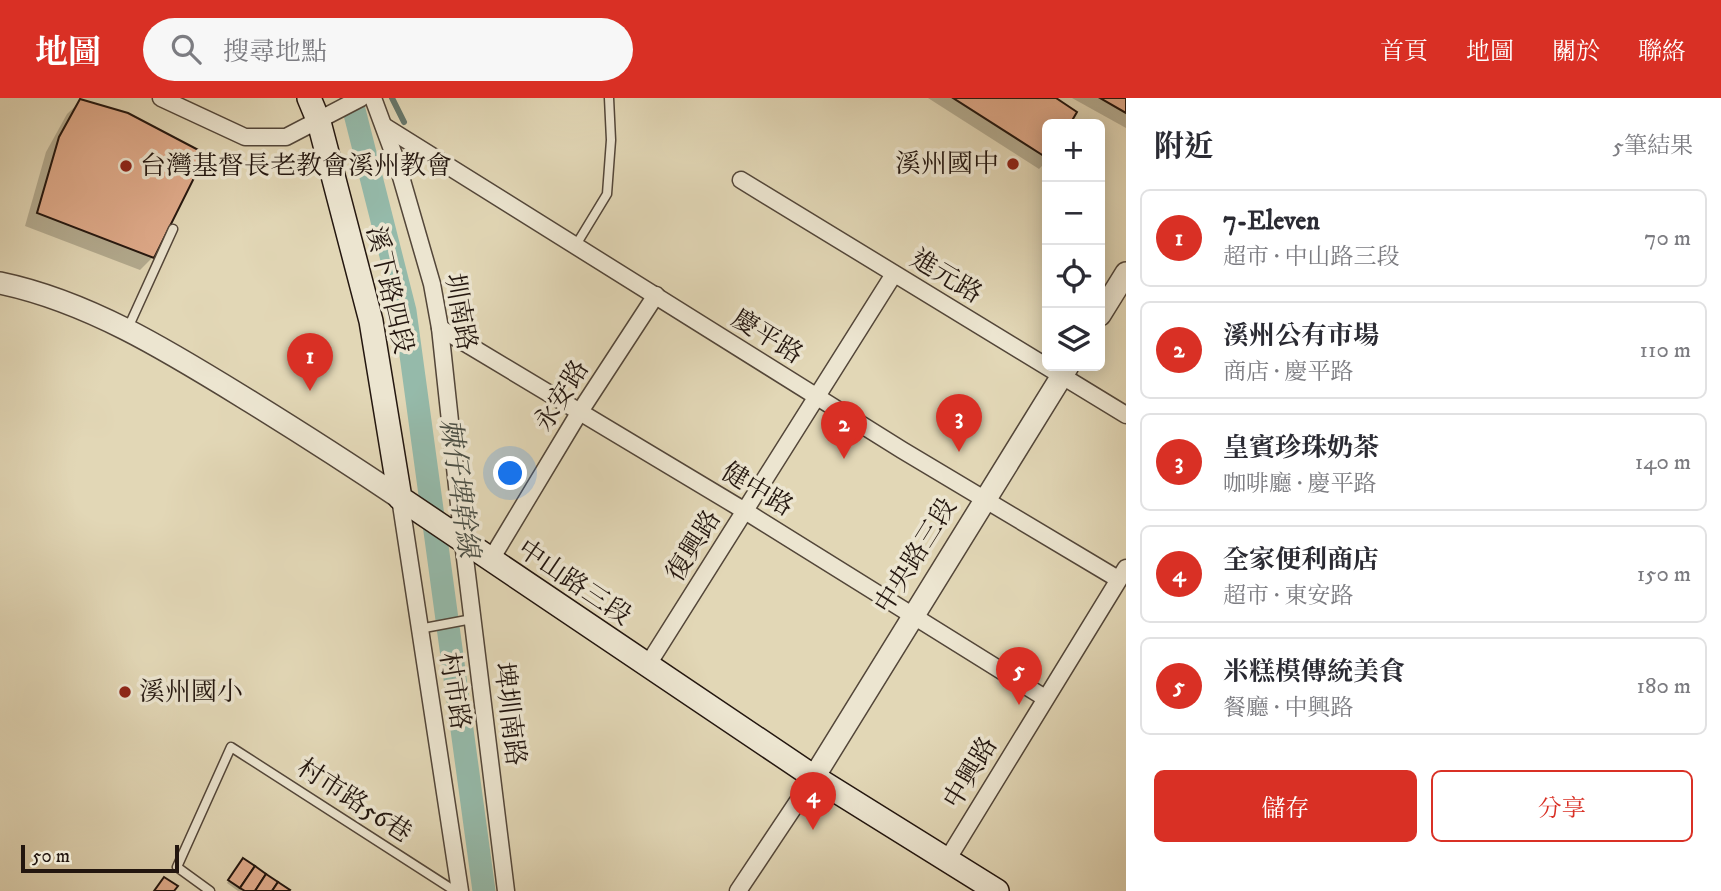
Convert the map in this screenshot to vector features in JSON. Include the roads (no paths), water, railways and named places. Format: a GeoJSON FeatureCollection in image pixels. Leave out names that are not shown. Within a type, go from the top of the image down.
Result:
{"type":"FeatureCollection","features":[{"type":"Feature","properties":{"kind":"main road","name":"溪下路四段"},"geometry":{"type":"LineString","coordinates":[[309,98],[318,122],[370,321],[400,498]]}},
{"type":"Feature","properties":{"kind":"main road","name":"中山路三段"},"geometry":{"type":"LineString","coordinates":[[400,498],[814,777],[997,891]]}},
{"type":"Feature","properties":{"kind":"street"},"geometry":{"type":"LineString","coordinates":[[160,98],[245,137],[286,137],[360,98]]}},
{"type":"Feature","properties":{"kind":"street","name":"圳南路"},"geometry":{"type":"LineString","coordinates":[[373,98],[432,284],[440,328],[463,542]]}},
{"type":"Feature","properties":{"kind":"street","name":"慶平路"},"geometry":{"type":"LineString","coordinates":[[384,126],[984,500],[1123,577]]}},
{"type":"Feature","properties":{"kind":"street","name":"進元路"},"geometry":{"type":"LineString","coordinates":[[741,180],[894,274],[1042,358]]}},
{"type":"Feature","properties":{"kind":"street"},"geometry":{"type":"LineString","coordinates":[[1104,308],[1126,272]]}},
{"type":"Feature","properties":{"kind":"street","name":"復興路"},"geometry":{"type":"LineString","coordinates":[[647,666],[894,274]]}},
{"type":"Feature","properties":{"kind":"street","name":"中山路三段"},"geometry":{"type":"LineString","coordinates":[[0,284],[51,298],[186,361],[400,498]]}},
{"type":"Feature","properties":{"kind":"street","name":"永安路"},"geometry":{"type":"LineString","coordinates":[[490,561],[579,412],[656,295]]}},
{"type":"Feature","properties":{"kind":"street","name":"健中路"},"geometry":{"type":"LineString","coordinates":[[440,328],[745,511],[1045,698]]}},
{"type":"Feature","properties":{"kind":"street","name":"進元路"},"geometry":{"type":"LineString","coordinates":[[1065,371],[1126,415]]}},
{"type":"Feature","properties":{"kind":"street","name":"中央路三段"},"geometry":{"type":"LineString","coordinates":[[814,777],[1065,371]]}},
{"type":"Feature","properties":{"kind":"street","name":"村市路"},"geometry":{"type":"LineString","coordinates":[[400,498],[460,891]]}},
{"type":"Feature","properties":{"kind":"street","name":"埤圳南路"},"geometry":{"type":"LineString","coordinates":[[463,542],[506,891]]}},
{"type":"Feature","properties":{"kind":"street","name":"中興路"},"geometry":{"type":"LineString","coordinates":[[947,860],[1045,698],[1123,577]]}},
{"type":"Feature","properties":{"kind":"street"},"geometry":{"type":"LineString","coordinates":[[738,891],[814,777]]}},
{"type":"Feature","properties":{"kind":"lane"},"geometry":{"type":"LineString","coordinates":[[576,245],[607,194],[611,140],[609,98]]}},
{"type":"Feature","properties":{"kind":"lane"},"geometry":{"type":"LineString","coordinates":[[126,331],[173,229]]}},
{"type":"Feature","properties":{"kind":"lane"},"geometry":{"type":"LineString","coordinates":[[419,629],[472,619]]}},
{"type":"Feature","properties":{"kind":"lane","name":"村市路56巷"},"geometry":{"type":"LineString","coordinates":[[210,891],[177,867],[231,747],[455,891]]}},
{"type":"Feature","properties":{"kind":"waterway","name":"棘仔埤幹線"},"geometry":{"type":"LineString","coordinates":[[351,98],[405,311],[484,891]]}},
{"type":"Feature","properties":{"kind":"waterway"},"geometry":{"type":"LineString","coordinates":[[392,98],[404,122]]}},
{"type":"Feature","properties":{"kind":"place","name":"溪州國中"},"geometry":{"type":"Point","coordinates":[1013,164]}},
{"type":"Feature","properties":{"kind":"place","name":"台灣基督長老教會溪州教會"},"geometry":{"type":"Point","coordinates":[126,166]}},
{"type":"Feature","properties":{"kind":"place","name":"7-Eleven"},"geometry":{"type":"Point","coordinates":[310,391]}},
{"type":"Feature","properties":{"kind":"place","name":"皇賓珍珠奶茶"},"geometry":{"type":"Point","coordinates":[959,452]}},
{"type":"Feature","properties":{"kind":"place","name":"溪州公有市場"},"geometry":{"type":"Point","coordinates":[844,459]}},
{"type":"Feature","properties":{"kind":"place","name":"溪州國小"},"geometry":{"type":"Point","coordinates":[125,692]}},
{"type":"Feature","properties":{"kind":"place","name":"米糕模傳統美食"},"geometry":{"type":"Point","coordinates":[1019,705]}},
{"type":"Feature","properties":{"kind":"place","name":"全家便利商店"},"geometry":{"type":"Point","coordinates":[813,830]}}]}
